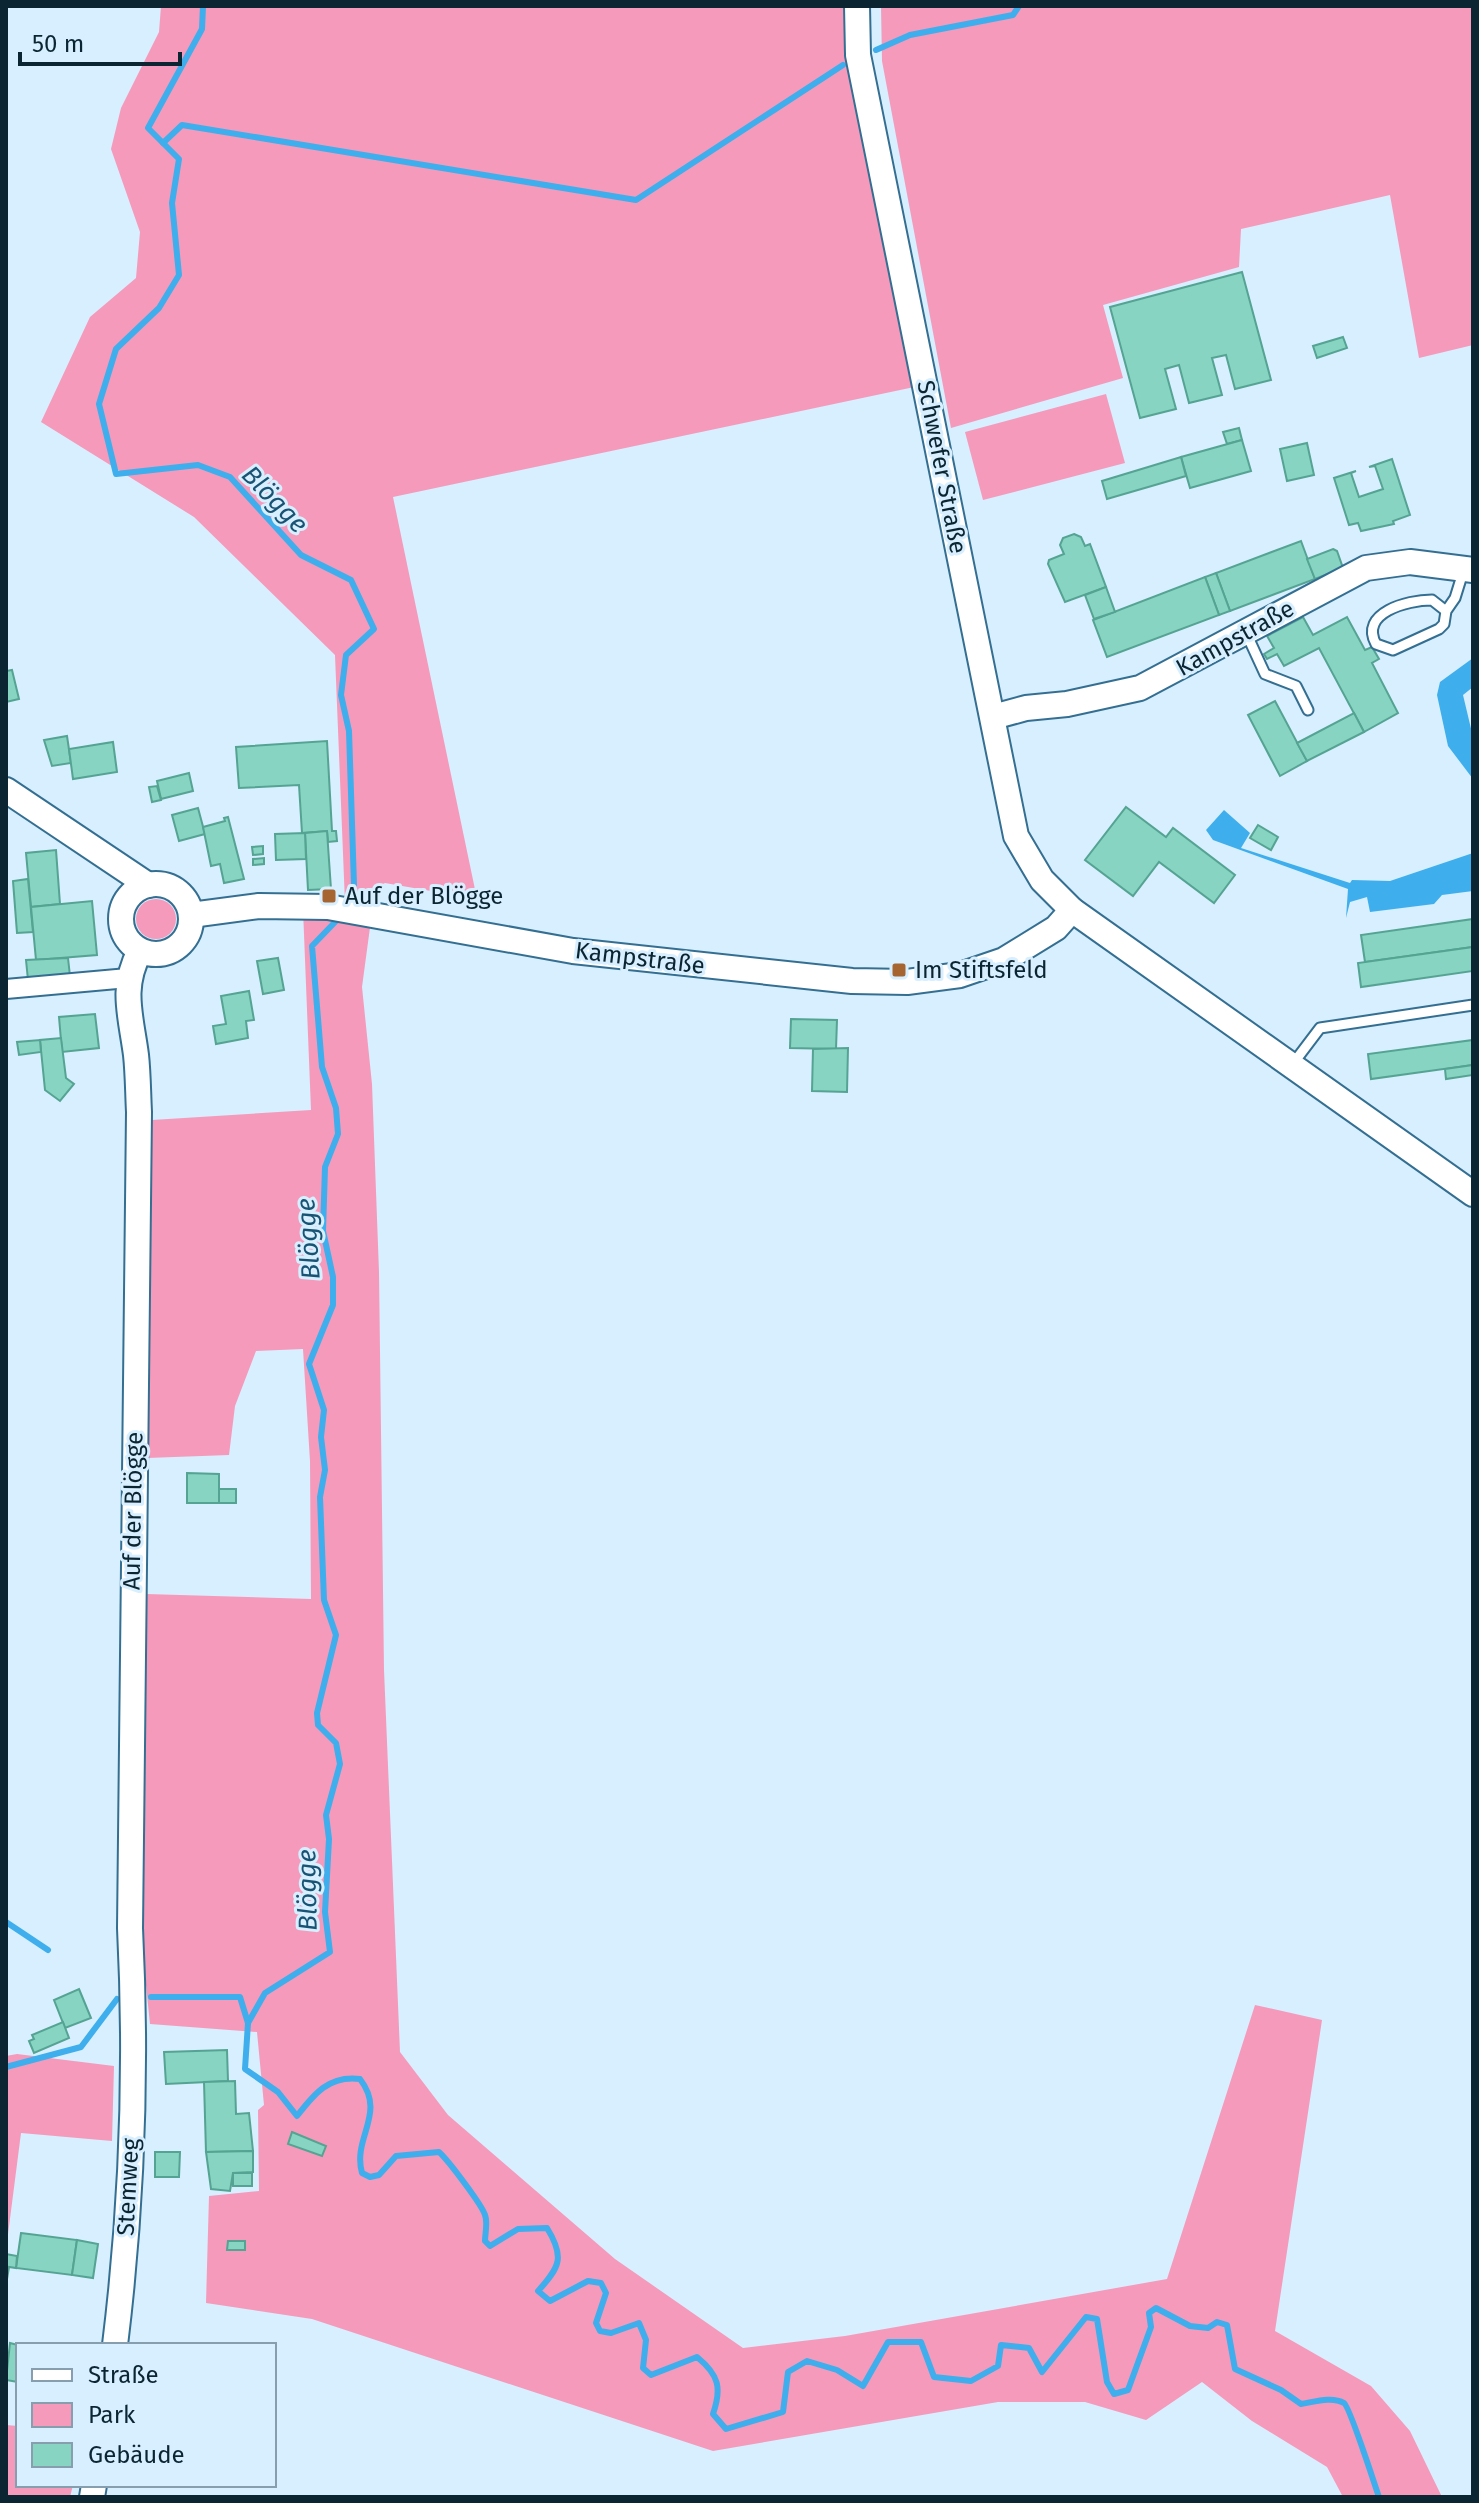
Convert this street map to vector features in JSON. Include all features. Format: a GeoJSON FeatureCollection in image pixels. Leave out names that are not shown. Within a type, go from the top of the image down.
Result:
{"type":"FeatureCollection","features":[{"type":"Feature","properties":{"kind":"street","name":"Schwefer Straße"},"geometry":{"type":"LineString","coordinates":[[857,6],[858,55],[1016,836],[1042,880],[1072,910]]}},
{"type":"Feature","properties":{"kind":"street","name":"Kampstraße"},"geometry":{"type":"LineString","coordinates":[[993,717],[1026,708],[1067,704],[1140,688],[1366,568],[1410,562],[1469,570]]}},
{"type":"Feature","properties":{"kind":"street"},"geometry":{"type":"LineString","coordinates":[[6,790],[111,858],[148,885],[172,888],[182,895],[191,915],[190,928],[177,948],[155,955],[140,951],[123,931],[120,921],[125,901],[111,858]]}},
{"type":"Feature","properties":{"kind":"street"},"geometry":{"type":"LineString","coordinates":[[125,901],[148,885]]}},
{"type":"Feature","properties":{"kind":"street","name":"Kampstraße"},"geometry":{"type":"LineString","coordinates":[[191,915],[259,906],[328,907],[602,954],[852,981],[907,982],[960,975],[1004,960],[1056,928],[1072,910]]}},
{"type":"Feature","properties":{"kind":"street"},"geometry":{"type":"LineString","coordinates":[[1072,910],[1473,1194]]}},
{"type":"Feature","properties":{"kind":"street","name":"Auf der Blögge"},"geometry":{"type":"LineString","coordinates":[[135,2028],[130,1913],[139,1112],[136,1055],[127,1011],[128,978],[140,951]]}},
{"type":"Feature","properties":{"kind":"street"},"geometry":{"type":"LineString","coordinates":[[6,989],[128,978]]}},
{"type":"Feature","properties":{"kind":"street","name":"Stemweg"},"geometry":{"type":"LineString","coordinates":[[115,2343],[123,2272],[135,2028]]}},
{"type":"Feature","properties":{"kind":"lane"},"geometry":{"type":"LineString","coordinates":[[1446,611],[1432,600],[1377,615],[1371,624],[1371,635],[1376,644],[1393,650],[1439,629],[1469,570]]}},
{"type":"Feature","properties":{"kind":"lane"},"geometry":{"type":"LineString","coordinates":[[1245,630],[1265,674],[1296,686],[1308,710]]}},
{"type":"Feature","properties":{"kind":"lane"},"geometry":{"type":"LineString","coordinates":[[1291,1067],[1320,1028],[1473,1005]]}},
{"type":"Feature","properties":{"kind":"green space"},"geometry":{"type":"Polygon","coordinates":[[[161,6],[849,6],[919,386],[393,497],[477,899],[385,883],[345,903],[335,655],[194,517],[41,422],[90,317],[136,278],[140,232],[111,149],[121,108],[159,32],[161,6]]]}},
{"type":"Feature","properties":{"kind":"green space"},"geometry":{"type":"Polygon","coordinates":[[[881,6],[1473,6],[1473,345],[1419,358],[1390,195],[1241,229],[1239,267],[1103,305],[1123,378],[951,428],[882,61],[881,6]]]}},
{"type":"Feature","properties":{"kind":"green space"},"geometry":{"type":"Polygon","coordinates":[[[1106,394],[1125,463],[983,500],[965,432],[1106,394]]]}},
{"type":"Feature","properties":{"kind":"green space"},"geometry":{"type":"Polygon","coordinates":[[[156,899],[170,905],[176,919],[170,933],[156,939],[142,933],[136,919],[142,905],[156,899]]]}},
{"type":"Feature","properties":{"kind":"green space"},"geometry":{"type":"Polygon","coordinates":[[[303,909],[371,920],[362,987],[372,1084],[379,1272],[384,1670],[400,2052],[448,2115],[615,2259],[743,2348],[845,2336],[1167,2279],[1255,2005],[1322,2020],[1275,2331],[1371,2386],[1410,2431],[1442,2497],[1343,2497],[1327,2467],[1252,2421],[1202,2382],[1146,2420],[1085,2402],[998,2402],[713,2451],[312,2319],[206,2303],[209,2196],[259,2191],[258,2110],[264,2105],[257,2032],[150,2024],[140,1927],[146,1594],[311,1599],[310,1461],[303,1349],[256,1351],[235,1406],[229,1455],[147,1458],[152,1120],[311,1110],[303,909]]]}},
{"type":"Feature","properties":{"kind":"green space"},"geometry":{"type":"Polygon","coordinates":[[[17,2054],[114,2066],[112,2141],[21,2133],[7,2242],[6,2056],[17,2054]]]}},
{"type":"Feature","properties":{"kind":"green space"},"geometry":{"type":"Polygon","coordinates":[[[6,2425],[16,2426],[16,2487],[72,2487],[70,2497],[6,2497],[6,2425]]]}},
{"type":"Feature","properties":{"kind":"water"},"geometry":{"type":"Polygon","coordinates":[[[1473,658],[1473,687],[1463,695],[1473,737],[1473,779],[1448,746],[1437,695],[1440,682],[1473,658]]]}},
{"type":"Feature","properties":{"kind":"water"},"geometry":{"type":"Polygon","coordinates":[[[1224,810],[1250,833],[1241,848],[1350,883],[1352,880],[1390,881],[1473,853],[1473,891],[1442,895],[1434,904],[1370,912],[1367,897],[1350,902],[1346,918],[1348,889],[1213,840],[1206,830],[1224,810]]]}},
{"type":"Feature","properties":{"kind":"building"},"geometry":{"type":"Polygon","coordinates":[[[1242,272],[1271,380],[1235,389],[1226,355],[1212,358],[1222,395],[1189,403],[1179,365],[1165,369],[1176,409],[1140,418],[1110,307],[1242,272]]]}},
{"type":"Feature","properties":{"kind":"building"},"geometry":{"type":"Polygon","coordinates":[[[1343,337],[1347,348],[1317,358],[1313,346],[1343,337]]]}},
{"type":"Feature","properties":{"kind":"building"},"geometry":{"type":"Polygon","coordinates":[[[1239,428],[1242,440],[1227,444],[1223,432],[1239,428]]]}},
{"type":"Feature","properties":{"kind":"building"},"geometry":{"type":"Polygon","coordinates":[[[1242,440],[1251,471],[1190,488],[1181,457],[1242,440]]]}},
{"type":"Feature","properties":{"kind":"building"},"geometry":{"type":"Polygon","coordinates":[[[1307,443],[1314,475],[1287,481],[1280,449],[1307,443]]]}},
{"type":"Feature","properties":{"kind":"building"},"geometry":{"type":"Polygon","coordinates":[[[1181,457],[1186,476],[1107,499],[1102,481],[1181,457]]]}},
{"type":"Feature","properties":{"kind":"building"},"geometry":{"type":"Polygon","coordinates":[[[1392,459],[1410,515],[1393,521],[1394,524],[1361,531],[1358,523],[1349,525],[1334,478],[1356,471],[1351,473],[1359,497],[1383,489],[1375,466],[1369,467],[1392,459]]]}},
{"type":"Feature","properties":{"kind":"building"},"geometry":{"type":"Polygon","coordinates":[[[1074,534],[1081,537],[1085,546],[1090,544],[1106,587],[1065,602],[1048,564],[1049,560],[1064,554],[1060,545],[1063,538],[1074,534]]]}},
{"type":"Feature","properties":{"kind":"building"},"geometry":{"type":"Polygon","coordinates":[[[1301,541],[1315,579],[1230,611],[1216,573],[1301,541]]]}},
{"type":"Feature","properties":{"kind":"building"},"geometry":{"type":"Polygon","coordinates":[[[1333,549],[1337,551],[1343,568],[1315,579],[1307,559],[1333,549]]]}},
{"type":"Feature","properties":{"kind":"building"},"geometry":{"type":"Polygon","coordinates":[[[1216,573],[1230,611],[1219,615],[1205,577],[1216,573]]]}},
{"type":"Feature","properties":{"kind":"building"},"geometry":{"type":"Polygon","coordinates":[[[1205,577],[1219,615],[1107,657],[1093,620],[1205,577]]]}},
{"type":"Feature","properties":{"kind":"building"},"geometry":{"type":"Polygon","coordinates":[[[1106,587],[1115,612],[1094,619],[1085,595],[1106,587]]]}},
{"type":"Feature","properties":{"kind":"building"},"geometry":{"type":"Polygon","coordinates":[[[1303,617],[1313,635],[1347,617],[1365,650],[1372,647],[1379,659],[1372,663],[1398,713],[1364,732],[1319,648],[1284,666],[1277,654],[1267,659],[1264,654],[1274,648],[1267,636],[1303,617]]]}},
{"type":"Feature","properties":{"kind":"building"},"geometry":{"type":"Polygon","coordinates":[[[12,670],[19,699],[6,702],[6,671],[12,670]]]}},
{"type":"Feature","properties":{"kind":"building"},"geometry":{"type":"Polygon","coordinates":[[[1275,701],[1307,761],[1280,776],[1248,715],[1275,701]]]}},
{"type":"Feature","properties":{"kind":"building"},"geometry":{"type":"Polygon","coordinates":[[[1354,713],[1364,732],[1307,761],[1297,743],[1354,713]]]}},
{"type":"Feature","properties":{"kind":"building"},"geometry":{"type":"Polygon","coordinates":[[[67,736],[71,763],[52,766],[44,740],[67,736]]]}},
{"type":"Feature","properties":{"kind":"building"},"geometry":{"type":"Polygon","coordinates":[[[327,741],[332,831],[336,831],[337,841],[328,842],[327,831],[302,833],[299,785],[239,788],[236,747],[327,741]]]}},
{"type":"Feature","properties":{"kind":"building"},"geometry":{"type":"Polygon","coordinates":[[[113,742],[117,772],[73,779],[69,749],[113,742]]]}},
{"type":"Feature","properties":{"kind":"building"},"geometry":{"type":"Polygon","coordinates":[[[189,773],[193,791],[161,799],[157,781],[189,773]]]}},
{"type":"Feature","properties":{"kind":"building"},"geometry":{"type":"Polygon","coordinates":[[[157,786],[161,800],[152,802],[149,787],[157,786]]]}},
{"type":"Feature","properties":{"kind":"building"},"geometry":{"type":"Polygon","coordinates":[[[1126,807],[1166,837],[1173,828],[1235,875],[1214,903],[1159,862],[1133,896],[1085,860],[1126,807]]]}},
{"type":"Feature","properties":{"kind":"building"},"geometry":{"type":"Polygon","coordinates":[[[198,808],[205,834],[179,841],[172,815],[198,808]]]}},
{"type":"Feature","properties":{"kind":"building"},"geometry":{"type":"Polygon","coordinates":[[[228,817],[244,879],[224,883],[220,864],[211,866],[203,827],[225,821],[224,818],[228,817]]]}},
{"type":"Feature","properties":{"kind":"building"},"geometry":{"type":"Polygon","coordinates":[[[1258,825],[1278,837],[1271,850],[1250,838],[1258,825]]]}},
{"type":"Feature","properties":{"kind":"building"},"geometry":{"type":"Polygon","coordinates":[[[327,831],[331,889],[308,890],[305,833],[327,831]]]}},
{"type":"Feature","properties":{"kind":"building"},"geometry":{"type":"Polygon","coordinates":[[[305,833],[306,859],[276,860],[275,834],[305,833]]]}},
{"type":"Feature","properties":{"kind":"building"},"geometry":{"type":"Polygon","coordinates":[[[263,846],[263,854],[253,855],[252,847],[263,846]]]}},
{"type":"Feature","properties":{"kind":"building"},"geometry":{"type":"Polygon","coordinates":[[[56,850],[60,904],[31,907],[26,853],[56,850]]]}},
{"type":"Feature","properties":{"kind":"building"},"geometry":{"type":"Polygon","coordinates":[[[264,858],[264,864],[253,865],[253,859],[264,858]]]}},
{"type":"Feature","properties":{"kind":"building"},"geometry":{"type":"Polygon","coordinates":[[[28,879],[33,932],[17,933],[13,881],[28,879]]]}},
{"type":"Feature","properties":{"kind":"building"},"geometry":{"type":"Polygon","coordinates":[[[92,901],[97,955],[36,960],[31,907],[92,901]]]}},
{"type":"Feature","properties":{"kind":"building"},"geometry":{"type":"Polygon","coordinates":[[[1473,919],[1473,947],[1365,962],[1361,935],[1473,919]]]}},
{"type":"Feature","properties":{"kind":"building"},"geometry":{"type":"Polygon","coordinates":[[[1473,947],[1473,971],[1361,987],[1358,963],[1473,947]]]}},
{"type":"Feature","properties":{"kind":"building"},"geometry":{"type":"Polygon","coordinates":[[[68,958],[70,976],[28,980],[26,960],[68,958]]]}},
{"type":"Feature","properties":{"kind":"building"},"geometry":{"type":"Polygon","coordinates":[[[278,958],[284,990],[263,994],[257,961],[278,958]]]}},
{"type":"Feature","properties":{"kind":"building"},"geometry":{"type":"Polygon","coordinates":[[[249,991],[254,1020],[246,1021],[248,1038],[216,1044],[213,1026],[226,1024],[221,996],[249,991]]]}},
{"type":"Feature","properties":{"kind":"building"},"geometry":{"type":"Polygon","coordinates":[[[95,1014],[99,1048],[62,1052],[59,1017],[95,1014]]]}},
{"type":"Feature","properties":{"kind":"building"},"geometry":{"type":"Polygon","coordinates":[[[791,1019],[837,1020],[836,1049],[790,1048],[791,1019]]]}},
{"type":"Feature","properties":{"kind":"building"},"geometry":{"type":"Polygon","coordinates":[[[61,1038],[66,1078],[74,1084],[60,1101],[45,1090],[40,1040],[61,1038]]]}},
{"type":"Feature","properties":{"kind":"building"},"geometry":{"type":"Polygon","coordinates":[[[40,1040],[41,1052],[19,1055],[17,1042],[40,1040]]]}},
{"type":"Feature","properties":{"kind":"building"},"geometry":{"type":"Polygon","coordinates":[[[1473,1040],[1473,1065],[1371,1079],[1368,1054],[1473,1040]]]}},
{"type":"Feature","properties":{"kind":"building"},"geometry":{"type":"Polygon","coordinates":[[[848,1048],[847,1092],[812,1091],[813,1049],[848,1048]]]}},
{"type":"Feature","properties":{"kind":"building"},"geometry":{"type":"Polygon","coordinates":[[[1473,1065],[1473,1075],[1446,1079],[1445,1069],[1473,1065]]]}},
{"type":"Feature","properties":{"kind":"building"},"geometry":{"type":"Polygon","coordinates":[[[187,1473],[219,1474],[219,1503],[187,1503],[187,1473]]]}},
{"type":"Feature","properties":{"kind":"building"},"geometry":{"type":"Polygon","coordinates":[[[219,1489],[236,1489],[236,1503],[219,1503],[219,1489]]]}},
{"type":"Feature","properties":{"kind":"building"},"geometry":{"type":"Polygon","coordinates":[[[79,1989],[91,2018],[65,2028],[54,2000],[79,1989]]]}},
{"type":"Feature","properties":{"kind":"building"},"geometry":{"type":"Polygon","coordinates":[[[63,2022],[69,2038],[34,2053],[29,2041],[34,2039],[32,2035],[63,2022]]]}},
{"type":"Feature","properties":{"kind":"building"},"geometry":{"type":"Polygon","coordinates":[[[227,2050],[228,2081],[166,2084],[164,2052],[227,2050]]]}},
{"type":"Feature","properties":{"kind":"building"},"geometry":{"type":"Polygon","coordinates":[[[235,2081],[236,2114],[249,2113],[253,2151],[206,2152],[204,2082],[235,2081]]]}},
{"type":"Feature","properties":{"kind":"building"},"geometry":{"type":"Polygon","coordinates":[[[292,2132],[326,2146],[322,2156],[288,2144],[292,2132]]]}},
{"type":"Feature","properties":{"kind":"building"},"geometry":{"type":"Polygon","coordinates":[[[253,2151],[253,2172],[233,2173],[230,2191],[211,2189],[206,2152],[253,2151]]]}},
{"type":"Feature","properties":{"kind":"building"},"geometry":{"type":"Polygon","coordinates":[[[155,2152],[180,2152],[179,2177],[155,2177],[155,2152]]]}},
{"type":"Feature","properties":{"kind":"building"},"geometry":{"type":"Polygon","coordinates":[[[233,2173],[252,2173],[252,2186],[233,2186],[233,2173]]]}},
{"type":"Feature","properties":{"kind":"building"},"geometry":{"type":"Polygon","coordinates":[[[21,2233],[77,2240],[72,2275],[16,2268],[21,2233]]]}},
{"type":"Feature","properties":{"kind":"building"},"geometry":{"type":"Polygon","coordinates":[[[77,2240],[98,2244],[93,2278],[72,2275],[77,2240]]]}},
{"type":"Feature","properties":{"kind":"building"},"geometry":{"type":"Polygon","coordinates":[[[228,2241],[245,2241],[245,2250],[227,2250],[228,2241]]]}},
{"type":"Feature","properties":{"kind":"building"},"geometry":{"type":"Polygon","coordinates":[[[6,2254],[17,2256],[16,2268],[9,2267],[6,2285],[6,2254]]]}},
{"type":"Feature","properties":{"kind":"building"},"geometry":{"type":"Polygon","coordinates":[[[10,2343],[16,2344],[16,2382],[6,2380],[10,2343]]]}},
{"type":"Feature","properties":{"kind":"waterway","name":"Blögge"},"geometry":{"type":"LineString","coordinates":[[203,6],[202,29],[148,128],[179,159],[172,203],[179,275],[159,308],[116,349],[99,404],[116,474],[198,465],[230,477],[301,555],[351,580],[374,629],[346,655],[341,695],[349,731],[354,885],[350,894]]}},
{"type":"Feature","properties":{"kind":"waterway"},"geometry":{"type":"LineString","coordinates":[[876,50],[910,35],[1013,15],[1019,6]]}},
{"type":"Feature","properties":{"kind":"waterway"},"geometry":{"type":"LineString","coordinates":[[163,143],[182,125],[636,200],[843,65]]}},
{"type":"Feature","properties":{"kind":"waterway","name":"Blögge"},"geometry":{"type":"LineString","coordinates":[[337,920],[312,946],[322,1067],[336,1108],[338,1134],[325,1167],[323,1231],[333,1277],[333,1305],[309,1364],[324,1410],[321,1437],[325,1470],[320,1497],[324,1600],[336,1635],[317,1713],[318,1725],[336,1743],[340,1764],[326,1815],[329,1839],[325,1912],[330,1952],[265,1993],[248,2023],[245,2069],[278,2092],[297,2116],[316,2094],[331,2083],[360,2079],[370,2103],[361,2148],[362,2173],[370,2177],[379,2175],[396,2156],[439,2152],[483,2210],[485,2241],[490,2246],[518,2229],[547,2228],[553,2238],[558,2261],[538,2291],[550,2301],[588,2281],[601,2283],[606,2293],[596,2323],[600,2331],[611,2333],[639,2323],[646,2340],[643,2368],[651,2375],[697,2357],[717,2382],[713,2414],[726,2429],[783,2412],[788,2372],[807,2361],[837,2370],[863,2386],[888,2342],[921,2342],[934,2377],[971,2381],[998,2366],[1001,2345],[1029,2348],[1042,2372],[1086,2317],[1097,2319],[1107,2382],[1114,2394],[1128,2390],[1151,2327],[1149,2313],[1156,2308],[1190,2326],[1208,2328],[1217,2322],[1227,2325],[1235,2369],[1281,2390],[1301,2404],[1329,2400],[1344,2403],[1379,2497]]}},
{"type":"Feature","properties":{"kind":"waterway"},"geometry":{"type":"LineString","coordinates":[[6,1922],[48,1950]]}},
{"type":"Feature","properties":{"kind":"waterway"},"geometry":{"type":"LineString","coordinates":[[151,1997],[240,1997],[248,2023]]}},
{"type":"Feature","properties":{"kind":"waterway"},"geometry":{"type":"LineString","coordinates":[[6,2067],[81,2047],[117,1999]]}},
{"type":"Feature","properties":{"kind":"place","name":"Auf der Blögge"},"geometry":{"type":"Point","coordinates":[329,896]}},
{"type":"Feature","properties":{"kind":"place","name":"Im Stiftsfeld"},"geometry":{"type":"Point","coordinates":[899,970]}}]}
